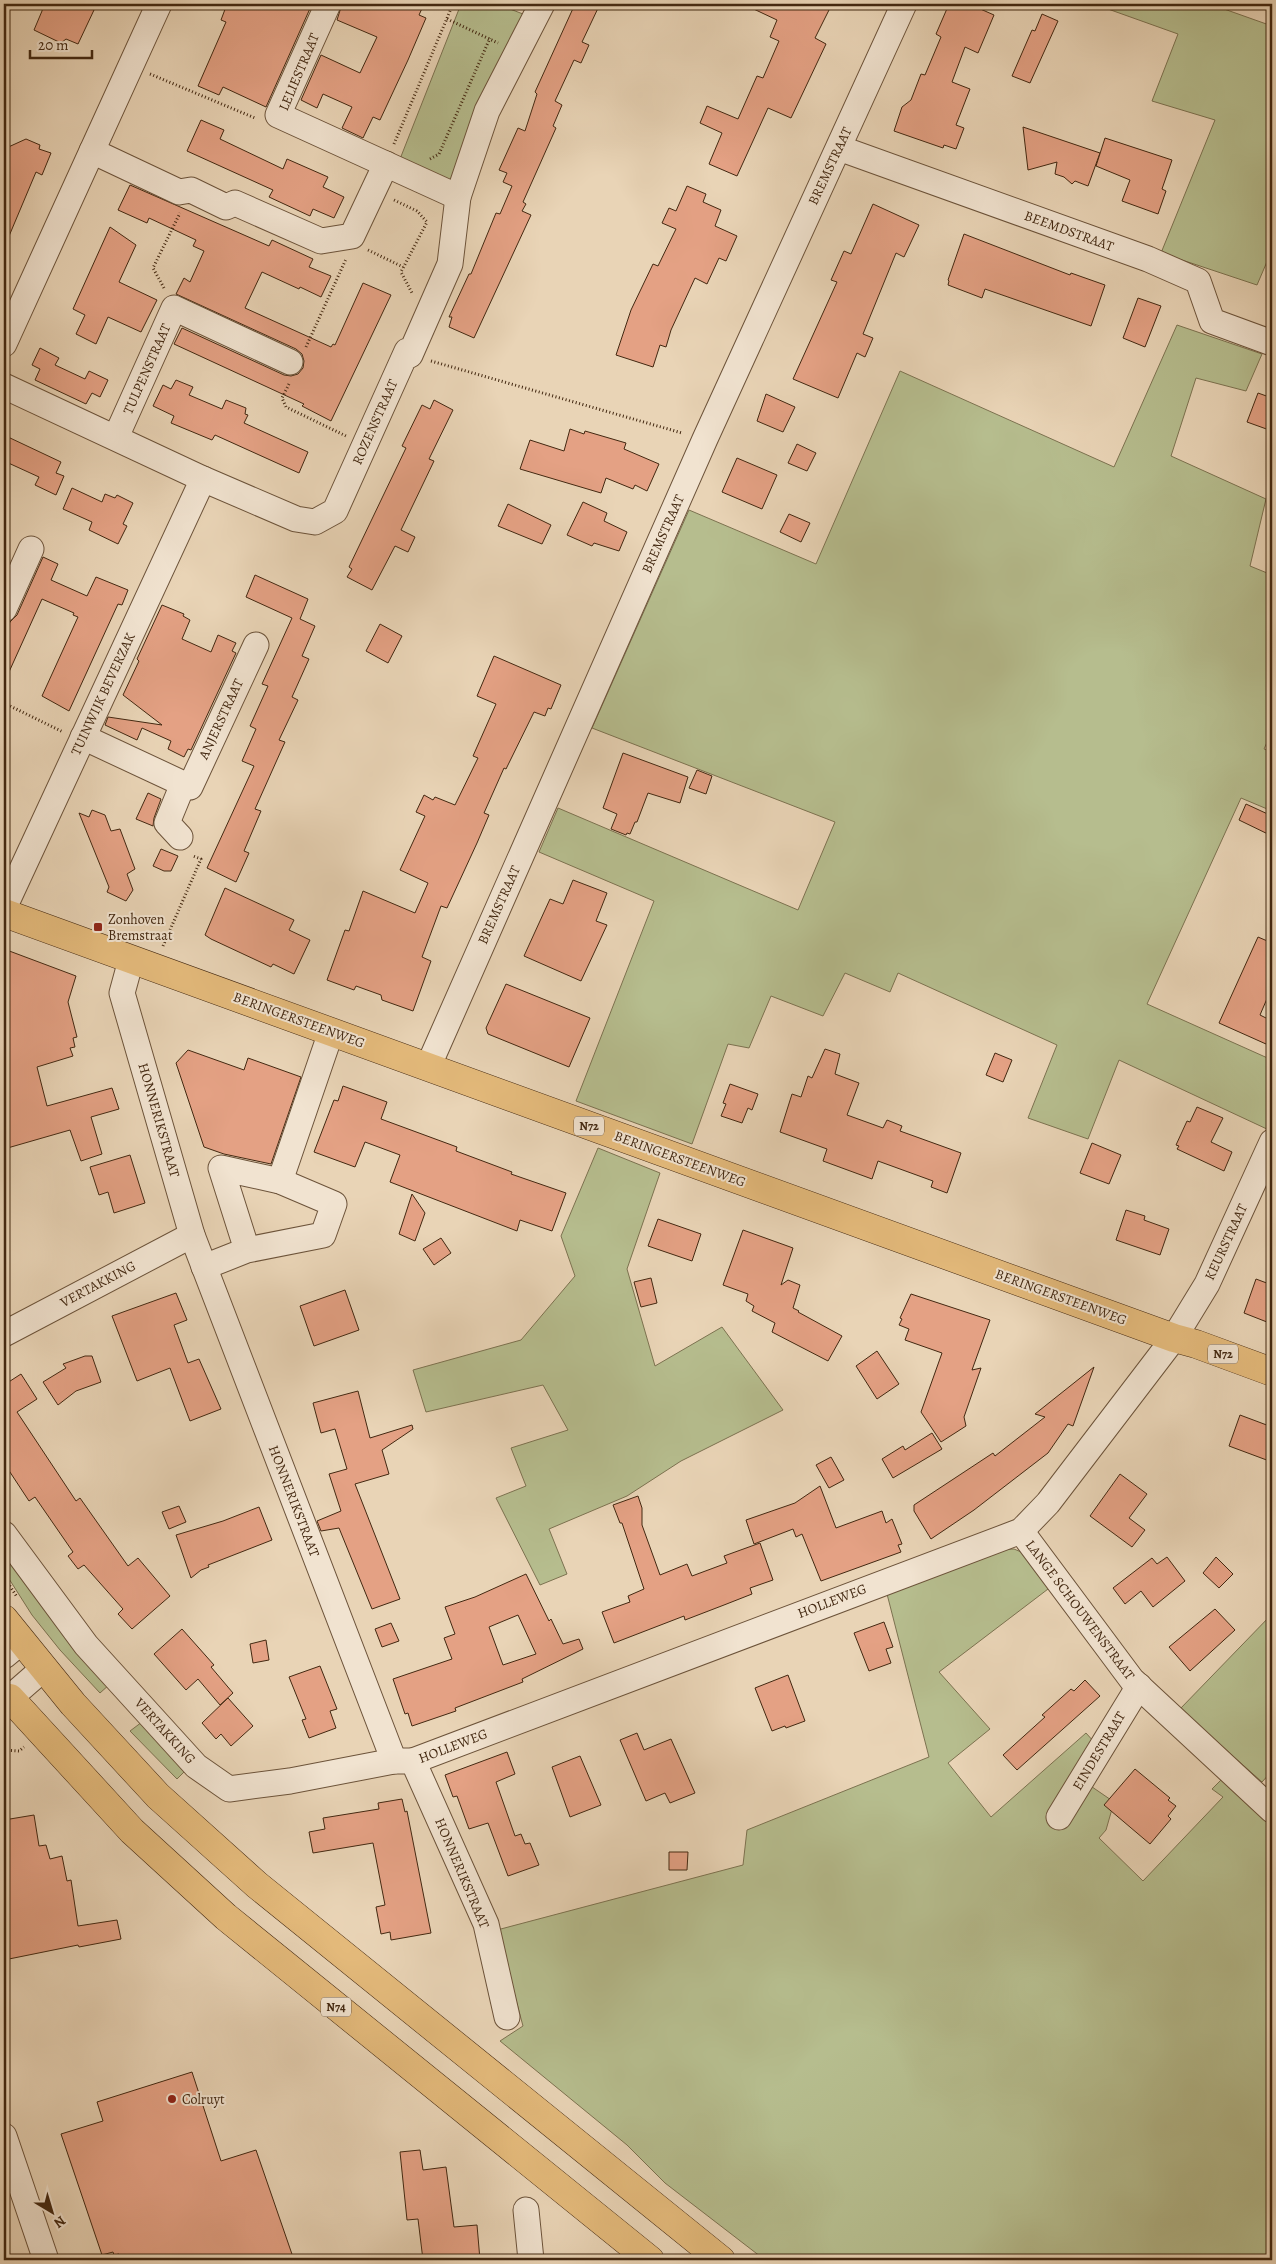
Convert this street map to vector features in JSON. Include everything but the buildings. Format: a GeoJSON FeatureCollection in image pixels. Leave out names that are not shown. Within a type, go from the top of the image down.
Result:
{"type":"FeatureCollection","features":[{"type":"Feature","properties":{"kind":"main road","name":"BERINGERSTEENWEG"},"geometry":{"type":"LineString","coordinates":[[4,913],[1272,1372]]}},
{"type":"Feature","properties":{"kind":"main road"},"geometry":{"type":"LineString","coordinates":[[4,1619],[12,1649],[43,1670],[80,1713],[158,1796],[257,1885],[721,2260]]}},
{"type":"Feature","properties":{"kind":"main road","name":"N74"},"geometry":{"type":"LineString","coordinates":[[6,1697],[132,1832],[226,1917],[650,2260]]}},
{"type":"Feature","properties":{"kind":"street"},"geometry":{"type":"LineString","coordinates":[[4,344],[159,4]]}},
{"type":"Feature","properties":{"kind":"street","name":"LELIESTRAAT"},"geometry":{"type":"LineString","coordinates":[[328,4],[278,115],[458,197]]}},
{"type":"Feature","properties":{"kind":"street","name":"ROZENSTRAAT"},"geometry":{"type":"LineString","coordinates":[[4,386],[203,479],[296,519],[315,522],[335,511],[407,351],[410,355],[450,264],[458,197],[487,112],[542,4]]}},
{"type":"Feature","properties":{"kind":"street","name":"BREMSTRAAT"},"geometry":{"type":"LineString","coordinates":[[428,1067],[704,439],[904,4]]}},
{"type":"Feature","properties":{"kind":"street","name":"BEEMDSTRAAT"},"geometry":{"type":"LineString","coordinates":[[839,148],[1148,259],[1198,281],[1212,321],[1272,344]]}},
{"type":"Feature","properties":{"kind":"street"},"geometry":{"type":"LineString","coordinates":[[92,151],[179,192],[191,190],[226,206],[235,203],[320,241],[353,239],[374,190],[397,169]]}},
{"type":"Feature","properties":{"kind":"street","name":"TULPENSTRAAT"},"geometry":{"type":"LineString","coordinates":[[116,437],[174,308],[295,364]]}},
{"type":"Feature","properties":{"kind":"street","name":"TUINWIJK BEVERZAK"},"geometry":{"type":"LineString","coordinates":[[4,908],[203,479]]}},
{"type":"Feature","properties":{"kind":"street"},"geometry":{"type":"LineString","coordinates":[[4,609],[31,549]]}},
{"type":"Feature","properties":{"kind":"street","name":"ANJERSTRAAT"},"geometry":{"type":"LineString","coordinates":[[180,837],[167,823],[183,784],[190,787],[256,646]]}},
{"type":"Feature","properties":{"kind":"street"},"geometry":{"type":"LineString","coordinates":[[82,739],[183,784]]}},
{"type":"Feature","properties":{"kind":"street","name":"HONNERIKSTRAAT"},"geometry":{"type":"LineString","coordinates":[[143,964],[122,993],[192,1235],[403,1761],[486,1924],[507,2018]]}},
{"type":"Feature","properties":{"kind":"street"},"geometry":{"type":"LineString","coordinates":[[280,1181],[331,1032]]}},
{"type":"Feature","properties":{"kind":"street","name":"KEURSTRAAT"},"geometry":{"type":"LineString","coordinates":[[1174,1338],[1207,1284],[1272,1142]]}},
{"type":"Feature","properties":{"kind":"street"},"geometry":{"type":"LineString","coordinates":[[204,1267],[247,1250],[323,1235],[334,1204],[280,1181],[221,1168],[247,1250]]}},
{"type":"Feature","properties":{"kind":"street","name":"VERTAKKING"},"geometry":{"type":"LineString","coordinates":[[4,1334],[192,1235]]}},
{"type":"Feature","properties":{"kind":"street","name":"HOLLEWEG"},"geometry":{"type":"LineString","coordinates":[[403,1761],[1021,1531],[1048,1503],[1174,1338]]}},
{"type":"Feature","properties":{"kind":"street","name":"LANGE SCHOUWENSTRAAT"},"geometry":{"type":"LineString","coordinates":[[1021,1531],[1126,1672],[1272,1810]]}},
{"type":"Feature","properties":{"kind":"street","name":"VERTAKKING"},"geometry":{"type":"LineString","coordinates":[[4,1534],[86,1645],[196,1766],[229,1790],[290,1782],[403,1761]]}},
{"type":"Feature","properties":{"kind":"street"},"geometry":{"type":"LineString","coordinates":[[6,1697],[43,1670]]}},
{"type":"Feature","properties":{"kind":"street","name":"EINDESTRAAT"},"geometry":{"type":"LineString","coordinates":[[1060,1816],[1139,1686]]}},
{"type":"Feature","properties":{"kind":"street"},"geometry":{"type":"LineString","coordinates":[[4,2136],[46,2260]]}},
{"type":"Feature","properties":{"kind":"street"},"geometry":{"type":"LineString","coordinates":[[526,2210],[531,2260]]}},
{"type":"Feature","properties":{"kind":"path"},"geometry":{"type":"LineString","coordinates":[[397,169],[446,19],[453,4]]}},
{"type":"Feature","properties":{"kind":"path"},"geometry":{"type":"LineString","coordinates":[[446,19],[490,38],[516,55]]}},
{"type":"Feature","properties":{"kind":"path"},"geometry":{"type":"LineString","coordinates":[[397,169],[439,154],[490,38]]}},
{"type":"Feature","properties":{"kind":"path"},"geometry":{"type":"LineString","coordinates":[[131,66],[270,124],[278,115]]}},
{"type":"Feature","properties":{"kind":"path"},"geometry":{"type":"LineString","coordinates":[[174,308],[153,268],[191,190]]}},
{"type":"Feature","properties":{"kind":"path"},"geometry":{"type":"LineString","coordinates":[[374,190],[417,211],[427,222],[401,272],[426,318]]}},
{"type":"Feature","properties":{"kind":"path"},"geometry":{"type":"LineString","coordinates":[[364,445],[286,407],[282,398],[295,364],[353,239],[403,267]]}},
{"type":"Feature","properties":{"kind":"path"},"geometry":{"type":"LineString","coordinates":[[410,355],[704,439]]}},
{"type":"Feature","properties":{"kind":"path"},"geometry":{"type":"LineString","coordinates":[[4,698],[8,706],[82,739]]}},
{"type":"Feature","properties":{"kind":"path"},"geometry":{"type":"LineString","coordinates":[[143,964],[201,860],[179,848],[180,837]]}},
{"type":"Feature","properties":{"kind":"path"},"geometry":{"type":"LineString","coordinates":[[4,1750],[19,1751]]}},
{"type":"Feature","properties":{"kind":"green space"},"geometry":{"type":"Polygon","coordinates":[[[461,4],[497,4],[523,14],[451,182],[400,159],[461,4]]]}},
{"type":"Feature","properties":{"kind":"green space"},"geometry":{"type":"Polygon","coordinates":[[[1094,4],[1210,4],[1272,26],[1272,250],[1257,285],[1161,253],[1215,120],[1152,101],[1178,34],[1094,4]]]}},
{"type":"Feature","properties":{"kind":"green space"},"geometry":{"type":"Polygon","coordinates":[[[1177,325],[1262,354],[1246,391],[1196,378],[1171,456],[1266,499],[1250,566],[1272,575],[1272,731],[1264,749],[1272,752],[1272,811],[1241,798],[1147,1004],[1272,1060],[1272,1123],[1269,1130],[1119,1060],[1088,1139],[1028,1118],[1057,1045],[898,973],[890,992],[845,973],[823,1016],[771,996],[749,1048],[728,1044],[692,1144],[576,1101],[654,901],[539,852],[558,808],[798,910],[835,822],[592,728],[689,510],[816,564],[900,371],[1114,467],[1177,325]]]}},
{"type":"Feature","properties":{"kind":"green space"},"geometry":{"type":"Polygon","coordinates":[[[598,1148],[660,1173],[627,1269],[655,1366],[722,1327],[783,1410],[681,1461],[627,1496],[549,1529],[567,1574],[540,1585],[496,1498],[526,1486],[511,1448],[568,1430],[543,1385],[426,1412],[413,1370],[521,1340],[575,1276],[561,1236],[598,1148]]]}},
{"type":"Feature","properties":{"kind":"green space"},"geometry":{"type":"Polygon","coordinates":[[[1014,1549],[1026,1554],[1052,1586],[939,1672],[990,1729],[948,1763],[991,1817],[1086,1733],[1103,1752],[1082,1780],[1114,1802],[1106,1830],[1099,1838],[1143,1881],[1223,1797],[1212,1789],[1225,1776],[1272,1818],[1272,2260],[765,2260],[665,2183],[627,2145],[500,2041],[523,2026],[497,1930],[743,1865],[747,1830],[929,1757],[887,1594],[993,1550],[1014,1549]]]}},
{"type":"Feature","properties":{"kind":"green space"},"geometry":{"type":"Polygon","coordinates":[[[4,1554],[29,1589],[110,1684],[100,1693],[60,1650],[32,1615],[4,1571],[4,1554]]]}},
{"type":"Feature","properties":{"kind":"green space"},"geometry":{"type":"Polygon","coordinates":[[[1272,1614],[1272,1771],[1262,1782],[1180,1709],[1272,1614]]]}},
{"type":"Feature","properties":{"kind":"green space"},"geometry":{"type":"Polygon","coordinates":[[[142,1722],[187,1769],[177,1779],[130,1731],[142,1722]]]}},
{"type":"Feature","properties":{"kind":"place","name":"Zonhoven Bremstraat"},"geometry":{"type":"Point","coordinates":[98,927]}},
{"type":"Feature","properties":{"kind":"place","name":"Colruyt"},"geometry":{"type":"Point","coordinates":[172,2099]}}]}
